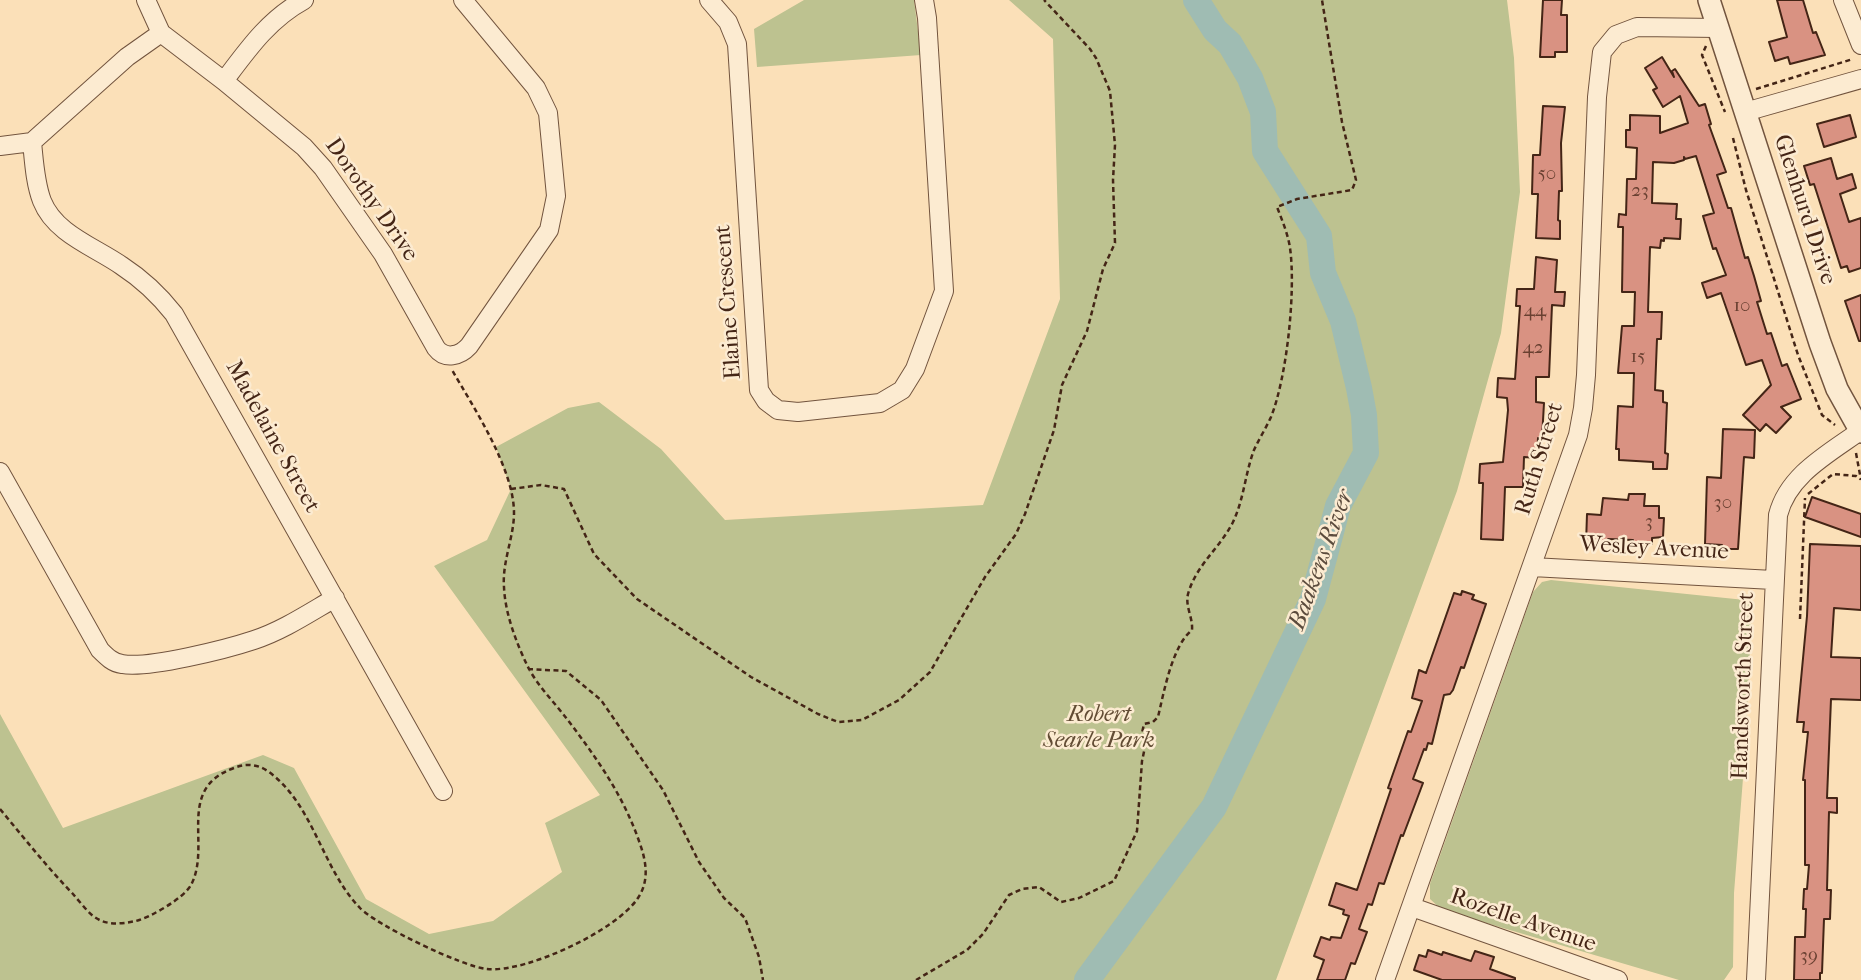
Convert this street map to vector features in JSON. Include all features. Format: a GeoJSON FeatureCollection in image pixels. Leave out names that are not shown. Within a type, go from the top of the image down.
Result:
{"type":"FeatureCollection","features":[{"type":"Feature","properties":{"kind":"street","name":"Dorothy Drive"},"geometry":{"type":"LineString","coordinates":[[146,0],[161,33],[224,80],[304,147],[323,168],[383,254],[430,340],[447,356]]}},
{"type":"Feature","properties":{"kind":"street"},"geometry":{"type":"LineString","coordinates":[[224,80],[263,30],[289,8],[304,0]]}},
{"type":"Feature","properties":{"kind":"street"},"geometry":{"type":"LineString","coordinates":[[447,356],[458,354],[469,346],[549,230],[556,196],[548,113],[543,102],[536,88],[463,0]]}},
{"type":"Feature","properties":{"kind":"street","name":"Elaine Crescent"},"geometry":{"type":"LineString","coordinates":[[709,0],[728,22],[737,44],[759,390],[766,401],[778,410],[798,412],[880,403],[902,390],[915,369],[944,291],[924,0]]}},
{"type":"Feature","properties":{"kind":"street","name":"Glenhurd Drive"},"geometry":{"type":"LineString","coordinates":[[1709,0],[1828,369],[1860,432]]}},
{"type":"Feature","properties":{"kind":"street"},"geometry":{"type":"LineString","coordinates":[[1843,0],[1861,45]]}},
{"type":"Feature","properties":{"kind":"street","name":"Ruth Street"},"geometry":{"type":"LineString","coordinates":[[1385,980],[1578,435],[1583,408],[1597,97],[1602,52],[1616,35],[1637,27],[1718,28]]}},
{"type":"Feature","properties":{"kind":"street"},"geometry":{"type":"LineString","coordinates":[[0,146],[32,142],[127,57],[161,33]]}},
{"type":"Feature","properties":{"kind":"street"},"geometry":{"type":"LineString","coordinates":[[1742,103],[1861,79]]}},
{"type":"Feature","properties":{"kind":"street","name":"Madelaine Street"},"geometry":{"type":"LineString","coordinates":[[32,142],[37,185],[42,202],[50,215],[70,233],[124,267],[154,291],[174,314],[443,791]]}},
{"type":"Feature","properties":{"kind":"street","name":"Handsworth Street"},"geometry":{"type":"LineString","coordinates":[[1756,980],[1778,515],[1782,501],[1800,476],[1860,432]]}},
{"type":"Feature","properties":{"kind":"street"},"geometry":{"type":"LineString","coordinates":[[0,472],[100,650],[107,658],[119,664],[139,665],[163,661],[254,640],[335,598]]}},
{"type":"Feature","properties":{"kind":"street","name":"Wesley Avenue"},"geometry":{"type":"LineString","coordinates":[[1532,566],[1773,580]]}},
{"type":"Feature","properties":{"kind":"street","name":"Rozelle Avenue"},"geometry":{"type":"LineString","coordinates":[[1412,908],[1618,980]]}},
{"type":"Feature","properties":{"kind":"path"},"geometry":{"type":"LineString","coordinates":[[511,489],[541,485],[564,489],[594,554],[637,599],[751,677],[818,714],[838,722],[862,720],[899,700],[930,672],[985,577],[1016,534],[1025,514],[1054,430],[1062,385],[1087,331],[1103,269],[1115,243],[1115,145],[1110,91],[1090,49],[1044,0]]}},
{"type":"Feature","properties":{"kind":"path"},"geometry":{"type":"LineString","coordinates":[[916,980],[967,950],[983,934],[1009,895],[1022,889],[1039,887],[1061,902],[1079,898],[1114,881],[1137,831],[1145,747],[1142,733],[1144,724],[1153,722],[1158,717],[1171,668],[1186,635],[1192,630],[1193,621],[1187,606],[1188,593],[1196,572],[1231,525],[1242,501],[1254,452],[1272,415],[1282,371],[1293,289],[1289,245],[1277,207],[1297,199],[1352,190],[1356,180],[1342,122],[1322,0]]}},
{"type":"Feature","properties":{"kind":"path"},"geometry":{"type":"LineString","coordinates":[[1742,103],[1851,59],[1861,58]]}},
{"type":"Feature","properties":{"kind":"path"},"geometry":{"type":"LineString","coordinates":[[0,809],[54,875],[95,918],[113,924],[140,920],[175,901],[191,887],[197,865],[200,797],[218,776],[236,767],[253,764],[265,769],[281,782],[313,829],[346,891],[361,909],[381,924],[447,955],[485,969],[508,968],[533,962],[579,943],[611,924],[638,899],[647,877],[642,850],[621,800],[598,759],[528,669],[510,622],[503,585],[514,513],[511,489],[489,435],[447,356]]}},
{"type":"Feature","properties":{"kind":"path"},"geometry":{"type":"LineString","coordinates":[[1800,619],[1805,496],[1833,474],[1856,476],[1860,479]]}},
{"type":"Feature","properties":{"kind":"path"},"geometry":{"type":"LineString","coordinates":[[528,669],[566,671],[601,701],[663,790],[699,862],[723,898],[746,918],[760,957],[763,980]]}},
{"type":"Feature","properties":{"kind":"green space"},"geometry":{"type":"Polygon","coordinates":[[[804,0],[914,0],[921,55],[757,67],[754,29],[804,0]]]}},
{"type":"Feature","properties":{"kind":"green space","name":"Robert Searle Park"},"geometry":{"type":"Polygon","coordinates":[[[1009,0],[1507,0],[1514,58],[1520,192],[1501,333],[1457,491],[1276,980],[0,980],[0,714],[63,828],[263,755],[294,768],[366,899],[429,934],[493,921],[562,872],[545,823],[600,795],[434,566],[487,540],[511,489],[496,447],[568,408],[599,402],[661,449],[725,520],[983,505],[1060,299],[1053,39],[1009,0]]]}},
{"type":"Feature","properties":{"kind":"green space"},"geometry":{"type":"Polygon","coordinates":[[[1551,580],[1745,600],[1752,606],[1746,740],[1734,893],[1733,967],[1724,980],[1679,980],[1442,910],[1430,899],[1430,884],[1533,592],[1542,582],[1551,580]]]}},
{"type":"Feature","properties":{"kind":"building"},"geometry":{"type":"Polygon","coordinates":[[[1543,0],[1562,0],[1561,15],[1567,15],[1567,52],[1555,52],[1555,57],[1540,57],[1543,0]]]}},
{"type":"Feature","properties":{"kind":"building"},"geometry":{"type":"Polygon","coordinates":[[[1777,0],[1803,0],[1813,33],[1816,32],[1825,55],[1790,64],[1788,57],[1775,61],[1769,42],[1787,37],[1777,0]]]}},
{"type":"Feature","properties":{"kind":"building"},"geometry":{"type":"Polygon","coordinates":[[[1662,57],[1674,77],[1672,71],[1675,69],[1699,106],[1705,104],[1711,124],[1709,125],[1726,172],[1717,175],[1728,208],[1731,208],[1745,258],[1748,257],[1754,276],[1761,301],[1757,302],[1767,334],[1771,333],[1782,366],[1787,364],[1801,399],[1781,407],[1791,417],[1776,433],[1766,424],[1760,431],[1743,415],[1771,385],[1762,360],[1746,365],[1721,293],[1707,298],[1702,283],[1726,275],[1716,248],[1713,249],[1703,216],[1714,213],[1696,156],[1684,157],[1684,160],[1674,163],[1653,162],[1652,203],[1677,204],[1676,219],[1681,219],[1680,239],[1664,238],[1660,248],[1650,247],[1648,312],[1662,312],[1661,339],[1657,339],[1655,390],[1663,391],[1663,402],[1667,403],[1665,453],[1668,454],[1667,469],[1653,469],[1653,462],[1619,460],[1619,449],[1616,449],[1618,406],[1633,407],[1634,373],[1618,373],[1622,326],[1634,326],[1635,292],[1622,292],[1623,227],[1618,227],[1619,214],[1626,215],[1627,179],[1636,179],[1637,148],[1626,147],[1626,130],[1630,130],[1630,115],[1660,116],[1660,133],[1688,123],[1680,96],[1663,107],[1653,90],[1657,88],[1645,68],[1662,57]]]}},
{"type":"Feature","properties":{"kind":"building"},"geometry":{"type":"Polygon","coordinates":[[[1543,106],[1565,107],[1561,143],[1562,191],[1559,191],[1560,239],[1536,238],[1538,194],[1532,194],[1533,155],[1540,155],[1543,106]]]}},
{"type":"Feature","properties":{"kind":"building"},"geometry":{"type":"Polygon","coordinates":[[[1850,115],[1856,137],[1824,147],[1817,124],[1850,115]]]}},
{"type":"Feature","properties":{"kind":"building"},"geometry":{"type":"Polygon","coordinates":[[[1831,158],[1837,179],[1852,174],[1856,188],[1840,194],[1849,222],[1861,218],[1861,268],[1849,272],[1847,266],[1841,268],[1814,184],[1810,185],[1804,166],[1831,158]]]}},
{"type":"Feature","properties":{"kind":"building"},"geometry":{"type":"Polygon","coordinates":[[[1536,257],[1557,260],[1555,292],[1565,292],[1564,306],[1552,305],[1549,377],[1536,377],[1536,402],[1544,403],[1542,438],[1538,438],[1537,458],[1524,457],[1523,487],[1505,487],[1503,540],[1481,539],[1483,483],[1479,483],[1480,464],[1503,462],[1508,410],[1507,398],[1497,397],[1498,378],[1515,379],[1520,306],[1516,306],[1517,289],[1534,289],[1536,257]]]}},
{"type":"Feature","properties":{"kind":"building"},"geometry":{"type":"Polygon","coordinates":[[[1861,295],[1861,341],[1859,341],[1845,301],[1861,295]]]}},
{"type":"Feature","properties":{"kind":"building"},"geometry":{"type":"Polygon","coordinates":[[[1723,429],[1755,430],[1754,458],[1744,457],[1738,549],[1722,549],[1722,545],[1705,544],[1707,477],[1721,478],[1723,429]]]}},
{"type":"Feature","properties":{"kind":"building"},"geometry":{"type":"Polygon","coordinates":[[[1629,494],[1645,494],[1644,506],[1659,506],[1659,518],[1664,518],[1663,537],[1652,538],[1652,544],[1608,539],[1608,543],[1603,545],[1586,544],[1587,514],[1601,515],[1603,498],[1628,500],[1629,494]]]}},
{"type":"Feature","properties":{"kind":"building"},"geometry":{"type":"Polygon","coordinates":[[[1812,497],[1861,514],[1861,537],[1805,517],[1812,497]]]}},
{"type":"Feature","properties":{"kind":"building"},"geometry":{"type":"Polygon","coordinates":[[[1810,544],[1861,546],[1861,610],[1834,608],[1831,657],[1861,658],[1861,700],[1831,699],[1827,798],[1837,798],[1837,813],[1829,812],[1827,890],[1831,890],[1830,919],[1824,919],[1820,980],[1794,980],[1795,937],[1805,937],[1804,889],[1807,889],[1809,865],[1805,865],[1803,780],[1808,732],[1803,732],[1804,722],[1797,722],[1807,616],[1810,544]]]}},
{"type":"Feature","properties":{"kind":"building"},"geometry":{"type":"Polygon","coordinates":[[[1462,591],[1474,595],[1472,599],[1486,604],[1464,668],[1461,667],[1453,690],[1444,695],[1432,744],[1428,743],[1426,750],[1424,749],[1413,779],[1423,783],[1384,884],[1379,883],[1372,905],[1368,904],[1359,929],[1367,932],[1355,964],[1351,963],[1345,980],[1317,980],[1324,960],[1314,956],[1321,937],[1330,940],[1331,937],[1341,938],[1349,916],[1343,914],[1344,910],[1329,905],[1336,883],[1357,890],[1391,789],[1388,788],[1408,731],[1411,732],[1422,701],[1412,698],[1419,670],[1426,673],[1454,593],[1461,595],[1462,591]]]}},
{"type":"Feature","properties":{"kind":"building"},"geometry":{"type":"Polygon","coordinates":[[[1428,950],[1471,961],[1475,951],[1494,957],[1490,969],[1515,980],[1442,980],[1414,970],[1419,955],[1426,957],[1428,950]]]}},
{"type":"Feature","properties":{"kind":"waterway","name":"Baakens River"},"geometry":{"type":"LineString","coordinates":[[1087,980],[1214,807],[1313,599],[1338,506],[1366,453],[1359,388],[1343,321],[1323,273],[1319,236],[1265,151],[1263,112],[1250,78],[1230,44],[1215,30],[1196,0]]}}]}
